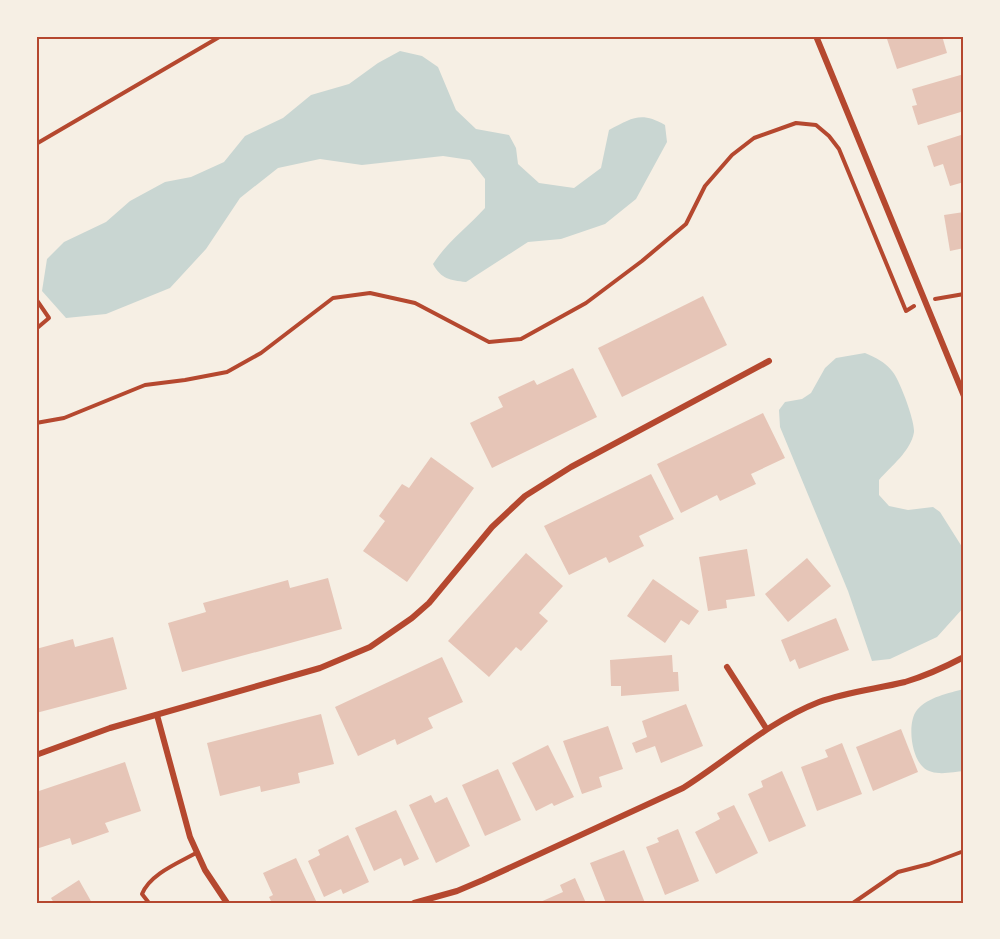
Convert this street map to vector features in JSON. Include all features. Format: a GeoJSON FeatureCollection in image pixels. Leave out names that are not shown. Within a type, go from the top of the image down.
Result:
{"type":"FeatureCollection","features":[{"type":"Feature","properties":{"kind":"street"},"geometry":{"type":"LineString","coordinates":[[816,36],[964,396]]}},
{"type":"Feature","properties":{"kind":"street"},"geometry":{"type":"LineString","coordinates":[[36,755],[110,728],[320,668],[370,647],[394,632],[429,603],[492,527],[525,496],[571,467],[769,361]]}},
{"type":"Feature","properties":{"kind":"street"},"geometry":{"type":"LineString","coordinates":[[414,903],[457,891],[483,880],[683,788],[707,773],[766,728],[822,701],[905,682],[964,657]]}},
{"type":"Feature","properties":{"kind":"street"},"geometry":{"type":"LineString","coordinates":[[727,667],[766,728]]}},
{"type":"Feature","properties":{"kind":"street"},"geometry":{"type":"LineString","coordinates":[[157,715],[196,854],[227,903]]}},
{"type":"Feature","properties":{"kind":"lane"},"geometry":{"type":"LineString","coordinates":[[149,903],[142,894],[145,886],[165,871],[196,854]]}},
{"type":"Feature","properties":{"kind":"path"},"geometry":{"type":"LineString","coordinates":[[36,144],[220,36]]}},
{"type":"Feature","properties":{"kind":"path"},"geometry":{"type":"LineString","coordinates":[[36,423],[64,418],[145,385],[227,372],[261,353],[333,298],[370,293],[416,303],[489,342],[521,339],[586,303],[686,224],[705,186],[739,149],[754,138],[796,123],[816,125],[839,149],[906,311],[925,301],[964,294]]}},
{"type":"Feature","properties":{"kind":"path"},"geometry":{"type":"LineString","coordinates":[[36,299],[49,318],[36,329]]}},
{"type":"Feature","properties":{"kind":"path"},"geometry":{"type":"LineString","coordinates":[[853,903],[898,872],[964,851]]}},
{"type":"Feature","properties":{"kind":"shaded area"},"geometry":{"type":"Polygon","coordinates":[[[400,51],[422,56],[438,67],[456,110],[476,129],[509,135],[516,148],[518,164],[539,183],[574,188],[601,168],[609,130],[630,119],[649,118],[665,125],[667,142],[636,199],[605,224],[561,239],[528,242],[466,282],[446,278],[433,264],[485,208],[485,179],[470,160],[443,156],[362,165],[320,159],[278,168],[240,198],[206,249],[170,288],[106,314],[66,318],[42,291],[47,259],[64,242],[106,222],[130,201],[165,182],[191,177],[224,162],[245,136],[283,118],[311,95],[349,84],[378,63],[400,51]]]}},
{"type":"Feature","properties":{"kind":"shaded area"},"geometry":{"type":"Polygon","coordinates":[[[865,353],[883,362],[895,375],[914,427],[909,446],[879,480],[879,495],[889,506],[908,510],[933,507],[940,512],[964,550],[964,607],[937,637],[890,659],[872,661],[848,591],[780,427],[779,410],[785,402],[802,399],[811,393],[825,368],[836,358],[865,353]]]}},
{"type":"Feature","properties":{"kind":"shaded area"},"geometry":{"type":"Polygon","coordinates":[[[964,689],[964,771],[943,773],[927,770],[919,762],[913,747],[911,730],[914,715],[927,702],[964,689]]]}},
{"type":"Feature","properties":{"kind":"building"},"geometry":{"type":"Polygon","coordinates":[[[886,36],[942,36],[947,53],[897,69],[886,36]]]}},
{"type":"Feature","properties":{"kind":"building"},"geometry":{"type":"Polygon","coordinates":[[[964,74],[964,111],[918,125],[912,106],[917,105],[912,89],[964,74]]]}},
{"type":"Feature","properties":{"kind":"building"},"geometry":{"type":"Polygon","coordinates":[[[964,134],[964,182],[950,186],[943,164],[934,167],[927,146],[964,134]]]}},
{"type":"Feature","properties":{"kind":"building"},"geometry":{"type":"Polygon","coordinates":[[[964,212],[964,248],[950,251],[944,215],[964,212]]]}},
{"type":"Feature","properties":{"kind":"building"},"geometry":{"type":"Polygon","coordinates":[[[703,296],[727,345],[622,397],[598,348],[703,296]]]}},
{"type":"Feature","properties":{"kind":"building"},"geometry":{"type":"Polygon","coordinates":[[[573,368],[597,417],[492,468],[470,423],[503,407],[498,397],[534,380],[537,385],[573,368]]]}},
{"type":"Feature","properties":{"kind":"building"},"geometry":{"type":"Polygon","coordinates":[[[763,413],[785,458],[751,474],[756,484],[720,501],[717,495],[681,513],[657,464],[763,413]]]}},
{"type":"Feature","properties":{"kind":"building"},"geometry":{"type":"Polygon","coordinates":[[[431,457],[474,488],[407,582],[363,551],[385,521],[379,516],[402,484],[409,488],[431,457]]]}},
{"type":"Feature","properties":{"kind":"building"},"geometry":{"type":"Polygon","coordinates":[[[651,474],[674,519],[639,536],[644,546],[609,563],[606,557],[569,575],[544,526],[651,474]]]}},
{"type":"Feature","properties":{"kind":"building"},"geometry":{"type":"Polygon","coordinates":[[[747,549],[755,596],[726,600],[727,608],[708,611],[699,557],[747,549]]]}},
{"type":"Feature","properties":{"kind":"building"},"geometry":{"type":"Polygon","coordinates":[[[526,553],[563,586],[539,613],[548,621],[521,651],[516,647],[489,677],[448,641],[526,553]]]}},
{"type":"Feature","properties":{"kind":"building"},"geometry":{"type":"Polygon","coordinates":[[[807,558],[831,586],[788,622],[765,594],[807,558]]]}},
{"type":"Feature","properties":{"kind":"building"},"geometry":{"type":"Polygon","coordinates":[[[328,578],[342,629],[182,672],[168,623],[206,612],[203,603],[288,580],[290,588],[328,578]]]}},
{"type":"Feature","properties":{"kind":"building"},"geometry":{"type":"Polygon","coordinates":[[[653,579],[699,611],[689,625],[681,620],[665,643],[627,616],[653,579]]]}},
{"type":"Feature","properties":{"kind":"building"},"geometry":{"type":"Polygon","coordinates":[[[836,618],[849,650],[799,669],[795,659],[790,662],[781,640],[836,618]]]}},
{"type":"Feature","properties":{"kind":"building"},"geometry":{"type":"Polygon","coordinates":[[[113,637],[127,689],[36,713],[36,659],[38,659],[36,649],[73,639],[75,647],[113,637]]]}},
{"type":"Feature","properties":{"kind":"building"},"geometry":{"type":"Polygon","coordinates":[[[672,655],[673,672],[678,672],[679,691],[621,696],[621,686],[611,686],[610,660],[672,655]]]}},
{"type":"Feature","properties":{"kind":"building"},"geometry":{"type":"Polygon","coordinates":[[[442,657],[463,702],[428,718],[433,728],[397,745],[395,739],[358,756],[335,707],[442,657]]]}},
{"type":"Feature","properties":{"kind":"building"},"geometry":{"type":"Polygon","coordinates":[[[686,704],[703,746],[661,763],[655,746],[636,753],[632,743],[647,737],[642,721],[686,704]]]}},
{"type":"Feature","properties":{"kind":"building"},"geometry":{"type":"Polygon","coordinates":[[[321,714],[334,764],[298,773],[300,783],[261,792],[260,786],[220,796],[207,743],[321,714]]]}},
{"type":"Feature","properties":{"kind":"building"},"geometry":{"type":"Polygon","coordinates":[[[608,726],[623,769],[599,777],[602,787],[582,794],[563,741],[608,726]]]}},
{"type":"Feature","properties":{"kind":"building"},"geometry":{"type":"Polygon","coordinates":[[[901,729],[918,772],[873,791],[856,747],[901,729]]]}},
{"type":"Feature","properties":{"kind":"building"},"geometry":{"type":"Polygon","coordinates":[[[842,743],[862,794],[817,811],[801,767],[828,757],[825,750],[842,743]]]}},
{"type":"Feature","properties":{"kind":"building"},"geometry":{"type":"Polygon","coordinates":[[[548,745],[574,797],[554,806],[552,803],[536,811],[512,763],[548,745]]]}},
{"type":"Feature","properties":{"kind":"building"},"geometry":{"type":"Polygon","coordinates":[[[125,762],[141,811],[105,823],[109,832],[72,845],[70,838],[36,849],[36,792],[125,762]]]}},
{"type":"Feature","properties":{"kind":"building"},"geometry":{"type":"Polygon","coordinates":[[[498,769],[521,820],[485,836],[462,785],[498,769]]]}},
{"type":"Feature","properties":{"kind":"building"},"geometry":{"type":"Polygon","coordinates":[[[782,771],[806,826],[769,842],[748,794],[763,787],[761,781],[782,771]]]}},
{"type":"Feature","properties":{"kind":"building"},"geometry":{"type":"Polygon","coordinates":[[[431,795],[435,803],[447,797],[470,846],[436,863],[409,805],[431,795]]]}},
{"type":"Feature","properties":{"kind":"building"},"geometry":{"type":"Polygon","coordinates":[[[734,805],[758,853],[716,874],[695,832],[720,819],[717,813],[734,805]]]}},
{"type":"Feature","properties":{"kind":"building"},"geometry":{"type":"Polygon","coordinates":[[[396,810],[419,859],[404,866],[401,858],[374,871],[355,828],[396,810]]]}},
{"type":"Feature","properties":{"kind":"building"},"geometry":{"type":"Polygon","coordinates":[[[678,829],[699,881],[665,895],[646,847],[659,842],[657,838],[678,829]]]}},
{"type":"Feature","properties":{"kind":"building"},"geometry":{"type":"Polygon","coordinates":[[[348,835],[369,882],[343,894],[341,889],[324,897],[308,861],[320,855],[318,850],[348,835]]]}},
{"type":"Feature","properties":{"kind":"building"},"geometry":{"type":"Polygon","coordinates":[[[624,850],[645,903],[606,903],[590,863],[624,850]]]}},
{"type":"Feature","properties":{"kind":"building"},"geometry":{"type":"Polygon","coordinates":[[[296,858],[317,903],[272,903],[269,897],[273,895],[263,873],[296,858]]]}},
{"type":"Feature","properties":{"kind":"building"},"geometry":{"type":"Polygon","coordinates":[[[575,878],[586,903],[538,903],[563,892],[560,885],[575,878]]]}},
{"type":"Feature","properties":{"kind":"building"},"geometry":{"type":"Polygon","coordinates":[[[79,880],[92,903],[54,903],[51,898],[79,880]]]}}]}
